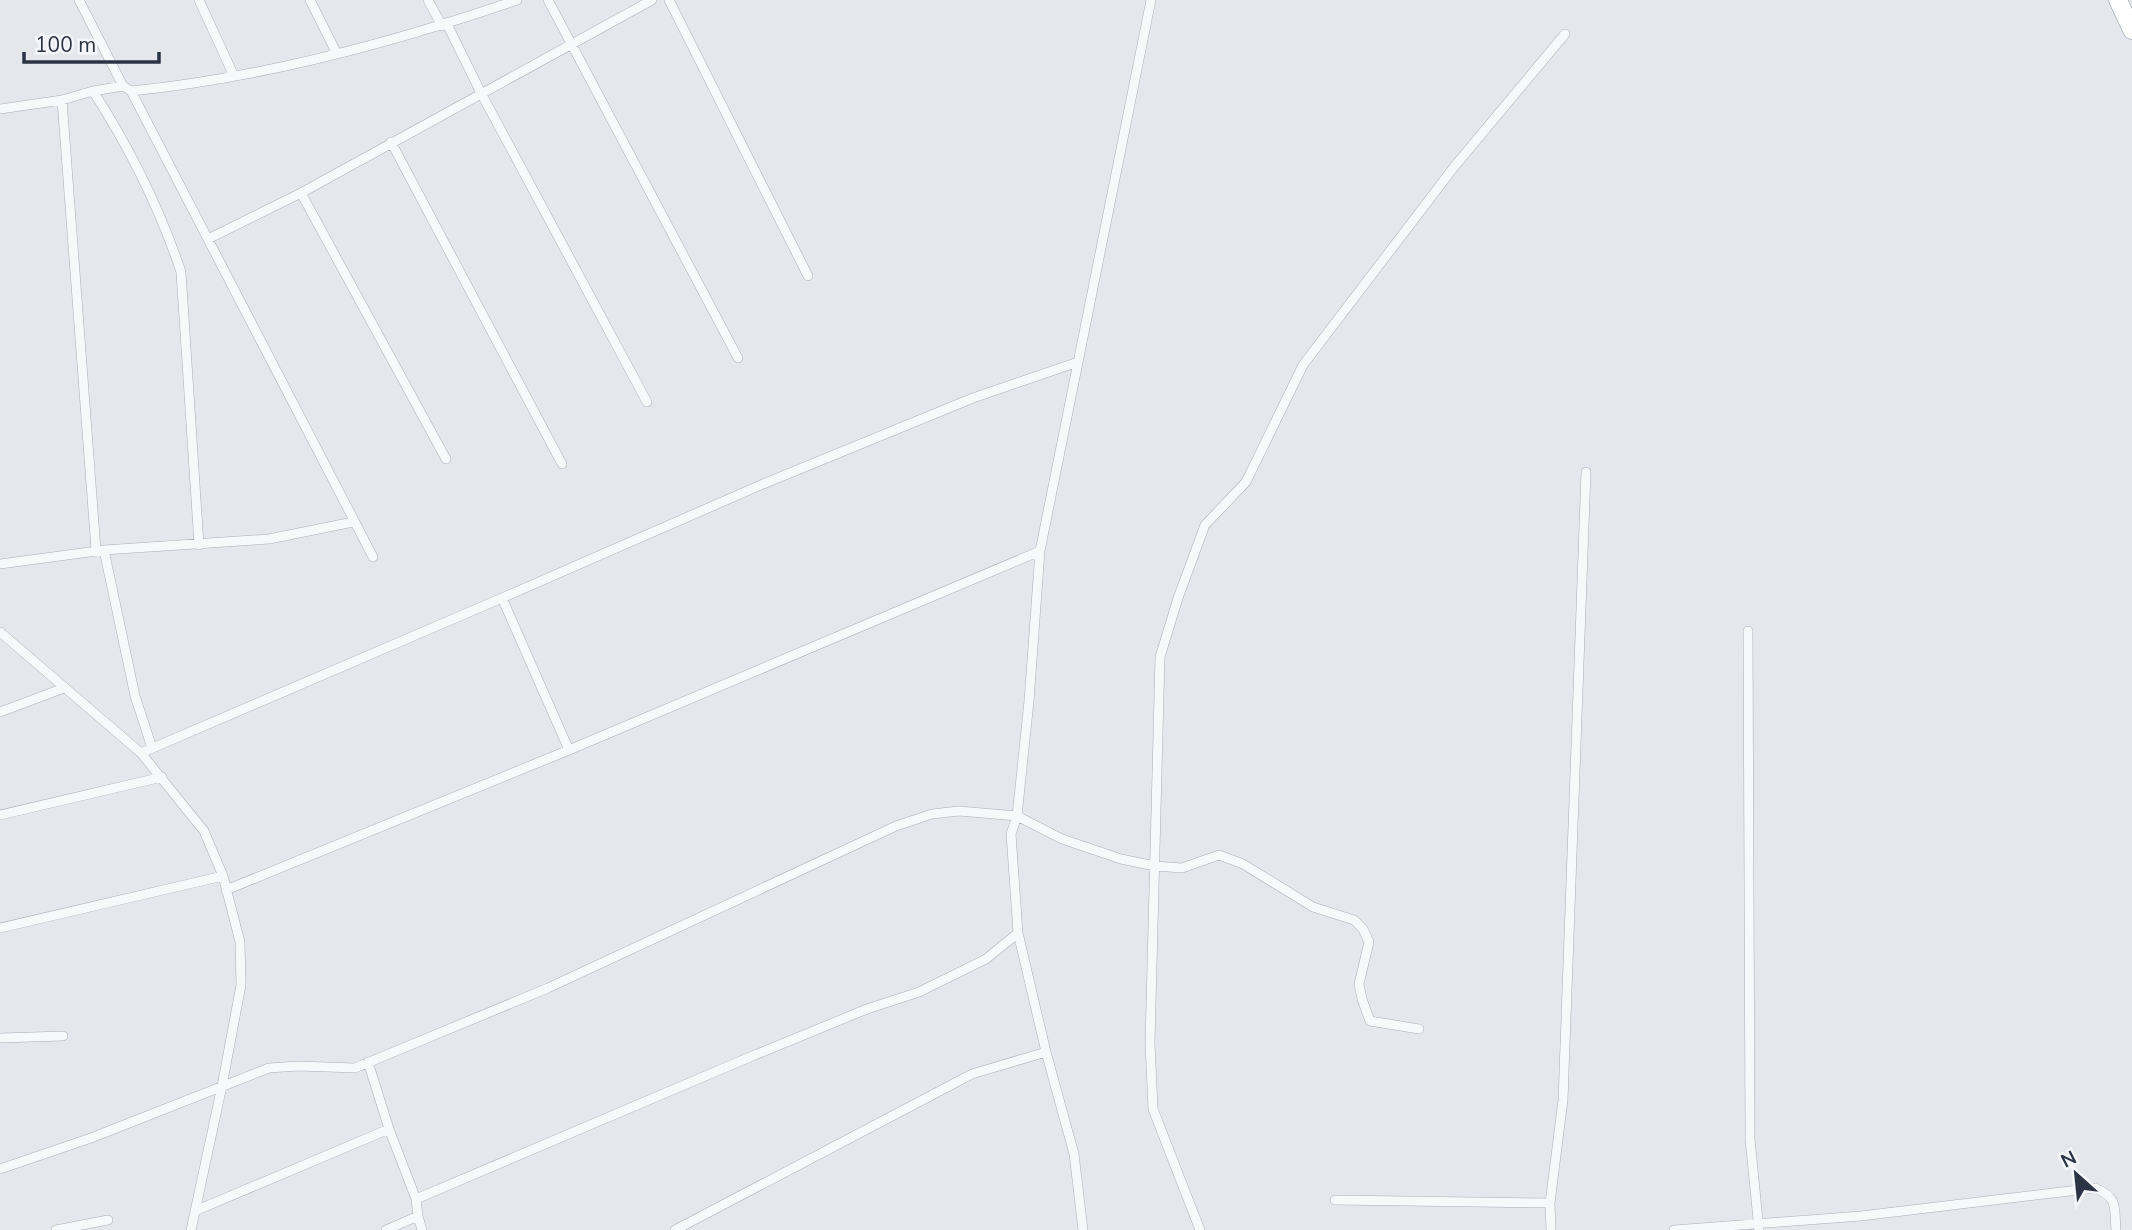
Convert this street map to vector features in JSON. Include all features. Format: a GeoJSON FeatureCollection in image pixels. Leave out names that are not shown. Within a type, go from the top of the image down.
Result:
{"type":"FeatureCollection","features":[{"type":"Feature","properties":{"kind":"highway"},"geometry":{"type":"LineString","coordinates":[[2118,0],[2132,30]]}},
{"type":"Feature","properties":{"kind":"street"},"geometry":{"type":"LineString","coordinates":[[79,0],[208,239],[373,557]]}},
{"type":"Feature","properties":{"kind":"street"},"geometry":{"type":"LineString","coordinates":[[200,0],[234,76]]}},
{"type":"Feature","properties":{"kind":"street"},"geometry":{"type":"LineString","coordinates":[[310,0],[337,54]]}},
{"type":"Feature","properties":{"kind":"street"},"geometry":{"type":"LineString","coordinates":[[428,0],[647,402]]}},
{"type":"Feature","properties":{"kind":"street"},"geometry":{"type":"LineString","coordinates":[[0,109],[62,100],[93,91],[234,76],[337,54],[444,25],[517,0]]}},
{"type":"Feature","properties":{"kind":"street"},"geometry":{"type":"LineString","coordinates":[[548,0],[738,358]]}},
{"type":"Feature","properties":{"kind":"street"},"geometry":{"type":"LineString","coordinates":[[208,239],[301,193],[652,0]]}},
{"type":"Feature","properties":{"kind":"street"},"geometry":{"type":"LineString","coordinates":[[669,0],[807,276]]}},
{"type":"Feature","properties":{"kind":"street"},"geometry":{"type":"LineString","coordinates":[[1083,1230],[1074,1154],[1018,933],[1010,834],[1017,816],[1040,551],[1151,0]]}},
{"type":"Feature","properties":{"kind":"street"},"geometry":{"type":"LineString","coordinates":[[1200,1230],[1153,1109],[1150,1043],[1160,657],[1178,598],[1205,526],[1246,482],[1303,365],[1454,167],[1564,34]]}},
{"type":"Feature","properties":{"kind":"street"},"geometry":{"type":"LineString","coordinates":[[93,91],[121,133],[181,272],[199,545]]}},
{"type":"Feature","properties":{"kind":"street"},"geometry":{"type":"LineString","coordinates":[[62,100],[100,550],[135,696],[152,748]]}},
{"type":"Feature","properties":{"kind":"street"},"geometry":{"type":"LineString","coordinates":[[391,142],[562,464]]}},
{"type":"Feature","properties":{"kind":"street"},"geometry":{"type":"LineString","coordinates":[[301,193],[446,459]]}},
{"type":"Feature","properties":{"kind":"street"},"geometry":{"type":"LineString","coordinates":[[141,753],[763,484],[973,398],[1078,362]]}},
{"type":"Feature","properties":{"kind":"street"},"geometry":{"type":"LineString","coordinates":[[1551,1230],[1550,1203],[1563,1100],[1586,472]]}},
{"type":"Feature","properties":{"kind":"street"},"geometry":{"type":"LineString","coordinates":[[0,564],[100,550],[269,539],[353,522]]}},
{"type":"Feature","properties":{"kind":"street"},"geometry":{"type":"LineString","coordinates":[[226,890],[569,750],[1040,551]]}},
{"type":"Feature","properties":{"kind":"street"},"geometry":{"type":"LineString","coordinates":[[502,598],[569,750]]}},
{"type":"Feature","properties":{"kind":"street"},"geometry":{"type":"LineString","coordinates":[[1748,631],[1750,1139],[1760,1227]]}},
{"type":"Feature","properties":{"kind":"street"},"geometry":{"type":"LineString","coordinates":[[0,632],[141,753],[204,831],[223,876],[240,942],[241,985],[191,1230]]}},
{"type":"Feature","properties":{"kind":"street"},"geometry":{"type":"LineString","coordinates":[[0,712],[64,688]]}},
{"type":"Feature","properties":{"kind":"street"},"geometry":{"type":"LineString","coordinates":[[0,815],[162,777]]}},
{"type":"Feature","properties":{"kind":"street"},"geometry":{"type":"LineString","coordinates":[[0,1169],[91,1138],[269,1068],[355,1068],[548,988],[896,826],[932,814],[959,811],[1017,816],[1062,839],[1121,859],[1155,866],[1182,868],[1219,855],[1243,864],[1313,907],[1354,920],[1363,929],[1369,942],[1359,984],[1370,1021],[1419,1029]]}},
{"type":"Feature","properties":{"kind":"street"},"geometry":{"type":"LineString","coordinates":[[0,928],[223,876]]}},
{"type":"Feature","properties":{"kind":"street"},"geometry":{"type":"LineString","coordinates":[[416,1199],[832,1023],[919,992],[986,959],[1018,933]]}},
{"type":"Feature","properties":{"kind":"street"},"geometry":{"type":"LineString","coordinates":[[0,1038],[63,1036]]}},
{"type":"Feature","properties":{"kind":"street"},"geometry":{"type":"LineString","coordinates":[[675,1230],[972,1074],[1046,1052]]}},
{"type":"Feature","properties":{"kind":"street"},"geometry":{"type":"LineString","coordinates":[[368,1062],[389,1129],[416,1199],[422,1230]]}},
{"type":"Feature","properties":{"kind":"street"},"geometry":{"type":"LineString","coordinates":[[195,1211],[389,1129]]}},
{"type":"Feature","properties":{"kind":"street"},"geometry":{"type":"LineString","coordinates":[[1674,1230],[1760,1227],[2095,1188],[2109,1194],[2113,1200],[2116,1230]]}},
{"type":"Feature","properties":{"kind":"street"},"geometry":{"type":"LineString","coordinates":[[1335,1200],[1550,1203]]}},
{"type":"Feature","properties":{"kind":"street"},"geometry":{"type":"LineString","coordinates":[[386,1230],[418,1216]]}},
{"type":"Feature","properties":{"kind":"street"},"geometry":{"type":"LineString","coordinates":[[56,1230],[108,1220]]}}]}
